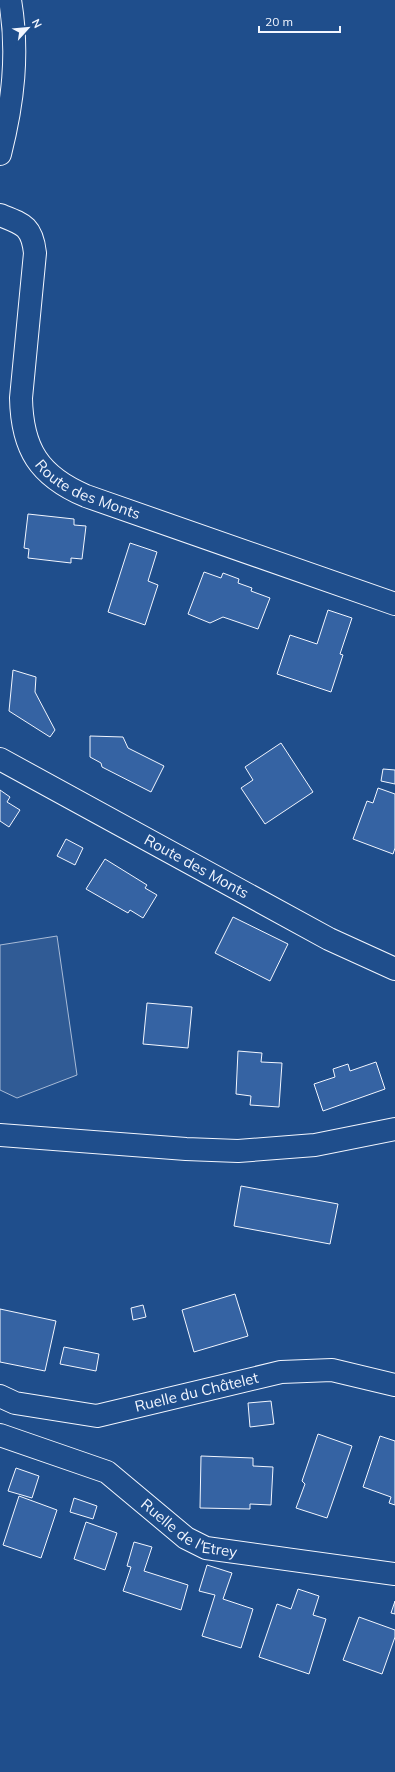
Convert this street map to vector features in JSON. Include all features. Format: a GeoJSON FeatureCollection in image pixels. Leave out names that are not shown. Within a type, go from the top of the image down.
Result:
{"type":"FeatureCollection","features":[{"type":"Feature","properties":{"kind":"street"},"geometry":{"type":"LineString","coordinates":[[0,154],[8,122],[14,67],[14,38],[10,0]]}},
{"type":"Feature","properties":{"kind":"street","name":"Route des Monts"},"geometry":{"type":"LineString","coordinates":[[0,215],[26,227],[31,232],[34,242],[34,268],[21,398],[23,431],[28,444],[43,468],[62,484],[86,496],[395,604]]}},
{"type":"Feature","properties":{"kind":"street","name":"Route des Monts"},"geometry":{"type":"LineString","coordinates":[[0,759],[329,939],[395,969]]}},
{"type":"Feature","properties":{"kind":"street"},"geometry":{"type":"LineString","coordinates":[[0,1135],[186,1149],[238,1151],[315,1145],[395,1129]]}},
{"type":"Feature","properties":{"kind":"street","name":"Ruelle du Châtelet"},"geometry":{"type":"LineString","coordinates":[[0,1396],[15,1403],[96,1416],[281,1372],[332,1370],[395,1385]]}},
{"type":"Feature","properties":{"kind":"street","name":"Ruelle de l'Etrey"},"geometry":{"type":"LineString","coordinates":[[0,1435],[107,1472],[186,1538],[206,1548],[395,1574]]}},
{"type":"Feature","properties":{"kind":"shaded area"},"geometry":{"type":"Polygon","coordinates":[[[57,936],[77,1075],[17,1098],[0,1090],[0,945],[57,936]]]}},
{"type":"Feature","properties":{"kind":"building"},"geometry":{"type":"Polygon","coordinates":[[[28,514],[74,519],[74,525],[86,526],[82,559],[71,558],[71,563],[28,558],[29,549],[24,548],[28,514]]]}},
{"type":"Feature","properties":{"kind":"building"},"geometry":{"type":"Polygon","coordinates":[[[130,543],[157,552],[148,581],[158,585],[145,625],[108,612],[130,543]]]}},
{"type":"Feature","properties":{"kind":"building"},"geometry":{"type":"Polygon","coordinates":[[[204,572],[221,578],[223,573],[239,579],[238,583],[252,588],[251,591],[270,598],[258,629],[223,617],[210,623],[188,614],[204,572]]]}},
{"type":"Feature","properties":{"kind":"building"},"geometry":{"type":"Polygon","coordinates":[[[328,610],[352,618],[340,654],[343,655],[331,692],[277,674],[290,635],[317,644],[328,610]]]}},
{"type":"Feature","properties":{"kind":"building"},"geometry":{"type":"Polygon","coordinates":[[[13,670],[36,677],[35,692],[55,730],[50,737],[9,711],[13,670]]]}},
{"type":"Feature","properties":{"kind":"building"},"geometry":{"type":"Polygon","coordinates":[[[90,736],[123,737],[128,748],[164,766],[151,792],[102,767],[101,763],[90,757],[90,736]]]}},
{"type":"Feature","properties":{"kind":"building"},"geometry":{"type":"Polygon","coordinates":[[[281,743],[313,792],[265,824],[241,788],[253,780],[245,767],[281,743]]]}},
{"type":"Feature","properties":{"kind":"building"},"geometry":{"type":"Polygon","coordinates":[[[383,769],[395,770],[395,784],[381,781],[383,769]]]}},
{"type":"Feature","properties":{"kind":"building"},"geometry":{"type":"Polygon","coordinates":[[[378,788],[395,794],[395,848],[393,854],[353,839],[367,801],[373,803],[378,788]]]}},
{"type":"Feature","properties":{"kind":"building"},"geometry":{"type":"Polygon","coordinates":[[[0,790],[10,797],[7,802],[20,810],[9,827],[0,821],[0,790]]]}},
{"type":"Feature","properties":{"kind":"building"},"geometry":{"type":"Polygon","coordinates":[[[66,839],[83,848],[75,865],[57,856],[66,839]]]}},
{"type":"Feature","properties":{"kind":"building"},"geometry":{"type":"Polygon","coordinates":[[[105,859],[147,885],[145,888],[157,895],[143,918],[130,910],[128,913],[86,889],[105,859]]]}},
{"type":"Feature","properties":{"kind":"building"},"geometry":{"type":"Polygon","coordinates":[[[233,917],[288,944],[270,981],[215,953],[233,917]]]}},
{"type":"Feature","properties":{"kind":"building"},"geometry":{"type":"Polygon","coordinates":[[[147,1003],[192,1007],[188,1048],[143,1044],[147,1003]]]}},
{"type":"Feature","properties":{"kind":"building"},"geometry":{"type":"Polygon","coordinates":[[[238,1051],[262,1053],[261,1062],[282,1063],[279,1107],[250,1105],[251,1096],[236,1094],[238,1051]]]}},
{"type":"Feature","properties":{"kind":"building"},"geometry":{"type":"Polygon","coordinates":[[[376,1062],[385,1089],[323,1111],[314,1084],[335,1077],[333,1069],[348,1064],[350,1071],[376,1062]]]}},
{"type":"Feature","properties":{"kind":"building"},"geometry":{"type":"Polygon","coordinates":[[[241,1186],[338,1204],[330,1244],[234,1226],[241,1186]]]}},
{"type":"Feature","properties":{"kind":"building"},"geometry":{"type":"Polygon","coordinates":[[[235,1294],[248,1336],[194,1352],[182,1310],[235,1294]]]}},
{"type":"Feature","properties":{"kind":"building"},"geometry":{"type":"Polygon","coordinates":[[[143,1305],[146,1317],[133,1320],[131,1308],[143,1305]]]}},
{"type":"Feature","properties":{"kind":"building"},"geometry":{"type":"Polygon","coordinates":[[[0,1309],[56,1321],[45,1371],[0,1362],[0,1309]]]}},
{"type":"Feature","properties":{"kind":"building"},"geometry":{"type":"Polygon","coordinates":[[[64,1347],[99,1354],[96,1371],[60,1364],[64,1347]]]}},
{"type":"Feature","properties":{"kind":"building"},"geometry":{"type":"Polygon","coordinates":[[[271,1401],[274,1424],[250,1427],[248,1403],[271,1401]]]}},
{"type":"Feature","properties":{"kind":"building"},"geometry":{"type":"Polygon","coordinates":[[[318,1434],[352,1446],[327,1518],[296,1508],[305,1484],[302,1481],[318,1434]]]}},
{"type":"Feature","properties":{"kind":"building"},"geometry":{"type":"Polygon","coordinates":[[[380,1436],[395,1441],[395,1505],[389,1503],[391,1497],[363,1487],[380,1436]]]}},
{"type":"Feature","properties":{"kind":"building"},"geometry":{"type":"Polygon","coordinates":[[[201,1456],[253,1458],[253,1466],[273,1467],[271,1505],[250,1504],[250,1509],[200,1508],[201,1456]]]}},
{"type":"Feature","properties":{"kind":"building"},"geometry":{"type":"Polygon","coordinates":[[[16,1468],[39,1476],[32,1498],[8,1491],[16,1468]]]}},
{"type":"Feature","properties":{"kind":"building"},"geometry":{"type":"Polygon","coordinates":[[[19,1496],[57,1510],[41,1558],[3,1545],[19,1496]]]}},
{"type":"Feature","properties":{"kind":"building"},"geometry":{"type":"Polygon","coordinates":[[[74,1498],[97,1506],[93,1519],[70,1512],[74,1498]]]}},
{"type":"Feature","properties":{"kind":"building"},"geometry":{"type":"Polygon","coordinates":[[[86,1522],[117,1533],[105,1570],[74,1559],[86,1522]]]}},
{"type":"Feature","properties":{"kind":"building"},"geometry":{"type":"Polygon","coordinates":[[[134,1542],[152,1547],[144,1571],[188,1585],[181,1610],[123,1591],[131,1567],[127,1566],[134,1542]]]}},
{"type":"Feature","properties":{"kind":"building"},"geometry":{"type":"Polygon","coordinates":[[[207,1565],[232,1573],[223,1599],[253,1609],[241,1648],[202,1636],[215,1595],[199,1591],[207,1565]]]}},
{"type":"Feature","properties":{"kind":"building"},"geometry":{"type":"Polygon","coordinates":[[[298,1589],[319,1596],[313,1615],[326,1619],[309,1674],[259,1657],[277,1604],[291,1609],[298,1589]]]}},
{"type":"Feature","properties":{"kind":"building"},"geometry":{"type":"Polygon","coordinates":[[[395,1601],[395,1614],[391,1613],[395,1601]]]}},
{"type":"Feature","properties":{"kind":"building"},"geometry":{"type":"Polygon","coordinates":[[[359,1617],[395,1630],[395,1637],[382,1674],[343,1660],[359,1617]]]}}]}
